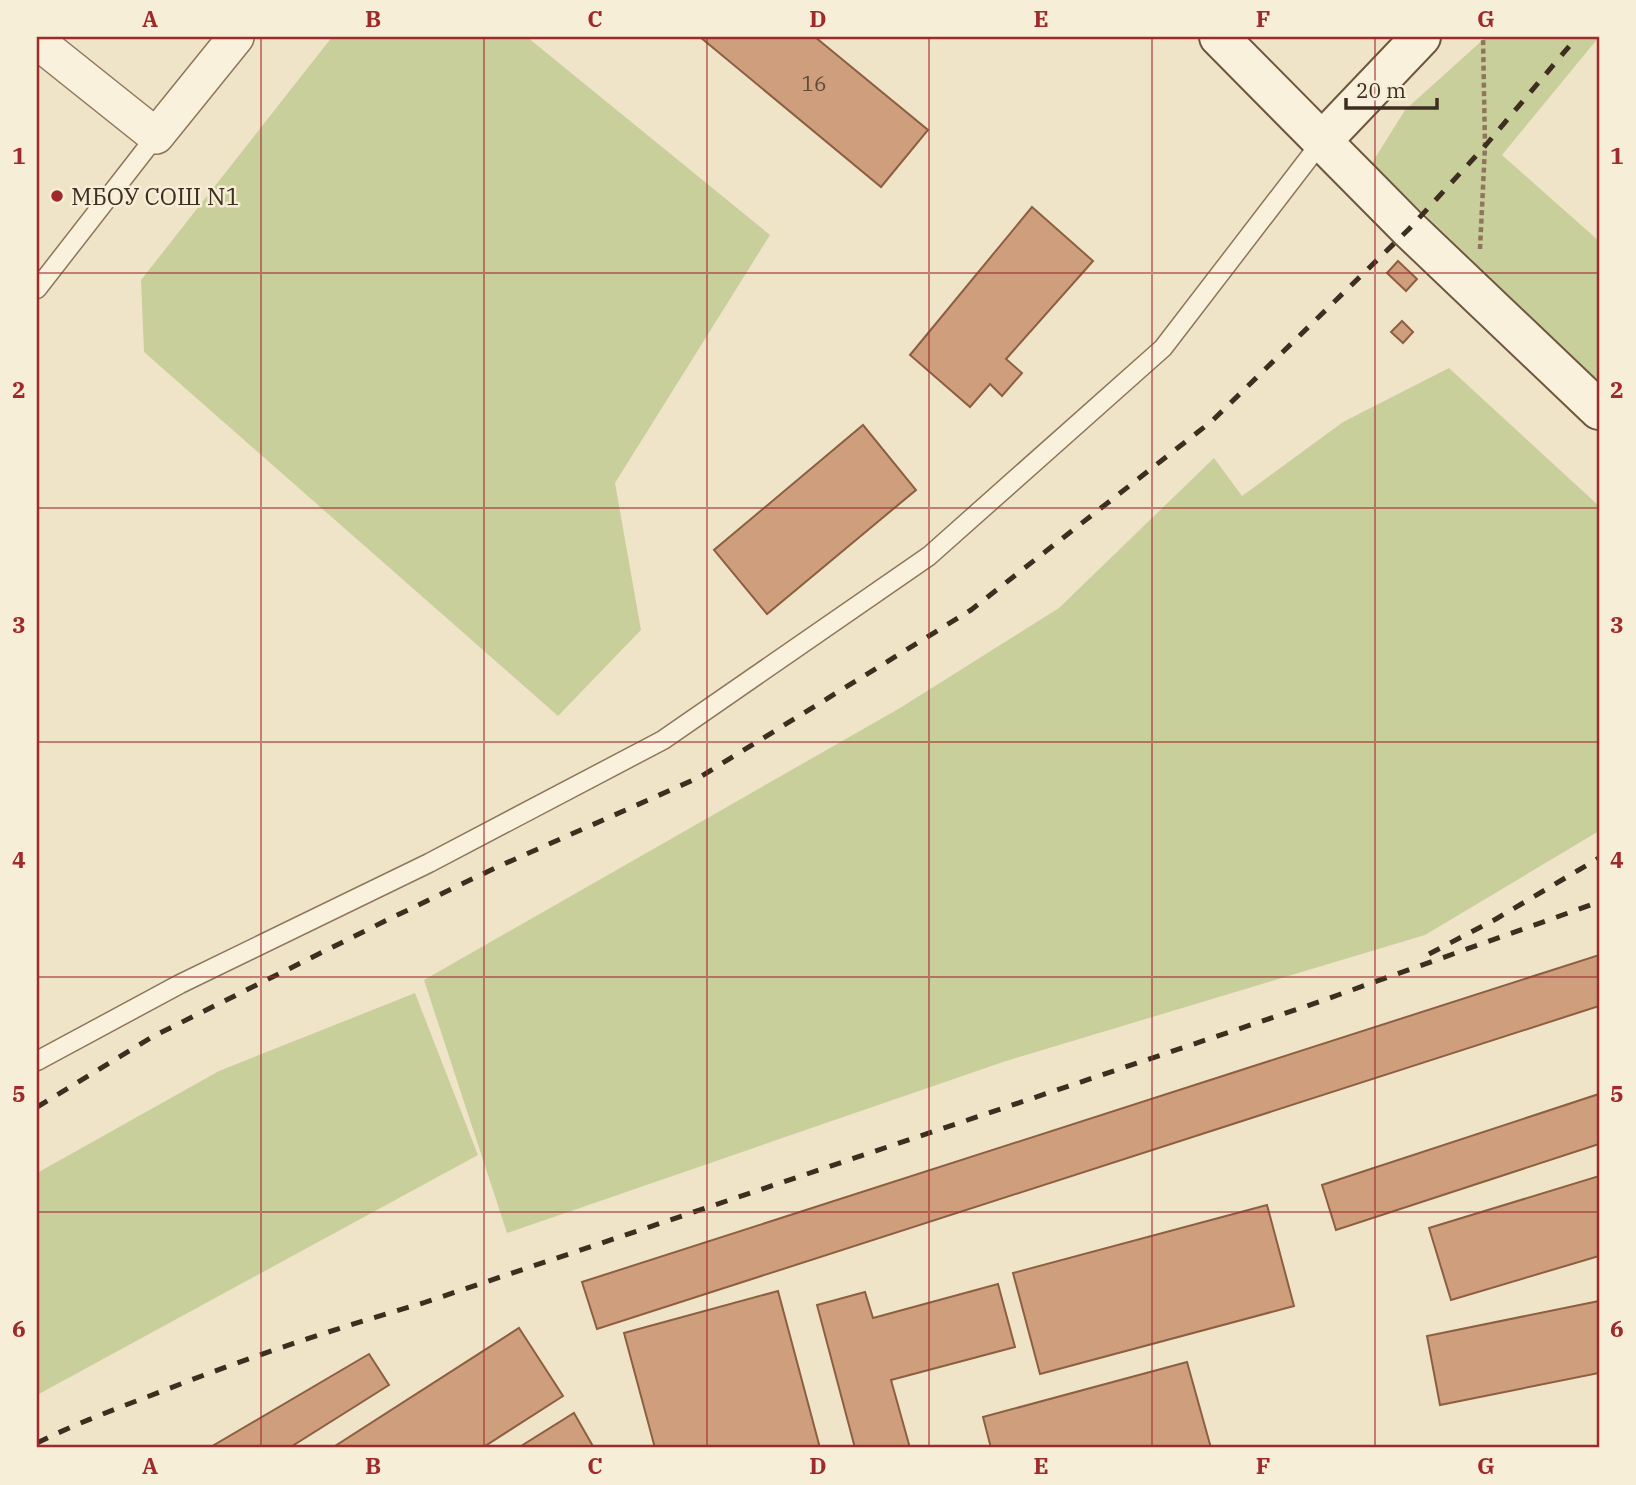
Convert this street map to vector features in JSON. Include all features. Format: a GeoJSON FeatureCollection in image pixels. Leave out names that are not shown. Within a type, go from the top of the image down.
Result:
{"type":"FeatureCollection","features":[{"type":"Feature","properties":{"kind":"street"},"geometry":{"type":"LineString","coordinates":[[37,41],[156,136],[236,37]]}},
{"type":"Feature","properties":{"kind":"street"},"geometry":{"type":"LineString","coordinates":[[1219,37],[1409,229],[1599,410]]}},
{"type":"Feature","properties":{"kind":"street"},"geometry":{"type":"LineString","coordinates":[[1322,141],[1421,37]]}},
{"type":"Feature","properties":{"kind":"lane"},"geometry":{"type":"LineString","coordinates":[[37,289],[156,136]]}},
{"type":"Feature","properties":{"kind":"lane"},"geometry":{"type":"LineString","coordinates":[[37,1061],[180,984],[429,863],[663,740],[929,556],[1163,348],[1322,141]]}},
{"type":"Feature","properties":{"kind":"path"},"geometry":{"type":"LineString","coordinates":[[1478,294],[1485,146],[1483,37]]}},
{"type":"Feature","properties":{"kind":"green space"},"geometry":{"type":"Polygon","coordinates":[[[332,37],[527,37],[770,235],[615,483],[641,630],[558,716],[144,352],[141,280],[332,37]]]}},
{"type":"Feature","properties":{"kind":"green space"},"geometry":{"type":"Polygon","coordinates":[[[1486,37],[1599,37],[1502,155],[1599,241],[1599,383],[1372,163],[1405,110],[1486,37]]]}},
{"type":"Feature","properties":{"kind":"green space"},"geometry":{"type":"Polygon","coordinates":[[[1449,368],[1599,506],[1599,831],[1425,935],[1006,1061],[507,1233],[424,980],[900,708],[1059,608],[1214,458],[1242,496],[1343,422],[1449,368]]]}},
{"type":"Feature","properties":{"kind":"green space"},"geometry":{"type":"Polygon","coordinates":[[[415,993],[478,1155],[37,1395],[37,1173],[219,1071],[415,993]]]}},
{"type":"Feature","properties":{"kind":"building"},"geometry":{"type":"Polygon","coordinates":[[[700,37],[815,37],[928,130],[881,187],[700,37]]]}},
{"type":"Feature","properties":{"kind":"building"},"geometry":{"type":"Polygon","coordinates":[[[1032,207],[1093,261],[1006,359],[1022,373],[1002,396],[990,384],[970,407],[910,355],[1032,207]]]}},
{"type":"Feature","properties":{"kind":"building"},"geometry":{"type":"Polygon","coordinates":[[[1398,261],[1417,279],[1406,291],[1387,273],[1398,261]]]}},
{"type":"Feature","properties":{"kind":"building"},"geometry":{"type":"Polygon","coordinates":[[[1402,321],[1413,332],[1403,343],[1391,332],[1402,321]]]}},
{"type":"Feature","properties":{"kind":"building"},"geometry":{"type":"Polygon","coordinates":[[[863,425],[916,490],[767,614],[714,550],[863,425]]]}},
{"type":"Feature","properties":{"kind":"building"},"geometry":{"type":"Polygon","coordinates":[[[1599,955],[1599,1006],[597,1329],[582,1282],[1599,955]]]}},
{"type":"Feature","properties":{"kind":"building"},"geometry":{"type":"Polygon","coordinates":[[[1599,1094],[1599,1144],[1336,1230],[1322,1185],[1599,1094]]]}},
{"type":"Feature","properties":{"kind":"building"},"geometry":{"type":"Polygon","coordinates":[[[1599,1176],[1599,1256],[1451,1300],[1429,1228],[1599,1176]]]}},
{"type":"Feature","properties":{"kind":"building"},"geometry":{"type":"Polygon","coordinates":[[[1267,1205],[1294,1306],[1040,1374],[1013,1273],[1267,1205]]]}},
{"type":"Feature","properties":{"kind":"building"},"geometry":{"type":"Polygon","coordinates":[[[998,1284],[1015,1347],[891,1380],[910,1448],[855,1448],[817,1305],[865,1292],[873,1318],[998,1284]]]}},
{"type":"Feature","properties":{"kind":"building"},"geometry":{"type":"Polygon","coordinates":[[[778,1291],[820,1448],[655,1448],[624,1333],[778,1291]]]}},
{"type":"Feature","properties":{"kind":"building"},"geometry":{"type":"Polygon","coordinates":[[[1599,1301],[1599,1373],[1440,1405],[1427,1336],[1599,1301]]]}},
{"type":"Feature","properties":{"kind":"building"},"geometry":{"type":"Polygon","coordinates":[[[519,1328],[563,1396],[482,1448],[332,1448],[519,1328]]]}},
{"type":"Feature","properties":{"kind":"building"},"geometry":{"type":"Polygon","coordinates":[[[369,1354],[389,1385],[289,1448],[209,1448],[369,1354]]]}},
{"type":"Feature","properties":{"kind":"building"},"geometry":{"type":"Polygon","coordinates":[[[1187,1362],[1211,1448],[991,1448],[983,1417],[1187,1362]]]}},
{"type":"Feature","properties":{"kind":"building"},"geometry":{"type":"Polygon","coordinates":[[[574,1413],[594,1448],[518,1448],[574,1413]]]}},
{"type":"Feature","properties":{"kind":"railway"},"geometry":{"type":"LineString","coordinates":[[37,1107],[152,1037],[383,922],[495,868],[700,777],[971,610],[1212,421],[1409,229],[1485,146],[1577,37]]}},
{"type":"Feature","properties":{"kind":"railway"},"geometry":{"type":"LineString","coordinates":[[1429,954],[1496,919],[1599,858]]}},
{"type":"Feature","properties":{"kind":"railway"},"geometry":{"type":"LineString","coordinates":[[37,1443],[113,1410],[258,1356],[1307,1006],[1599,902]]}},
{"type":"Feature","properties":{"kind":"place","name":"МБОУ СОШ N1"},"geometry":{"type":"Point","coordinates":[57,196]}}]}
